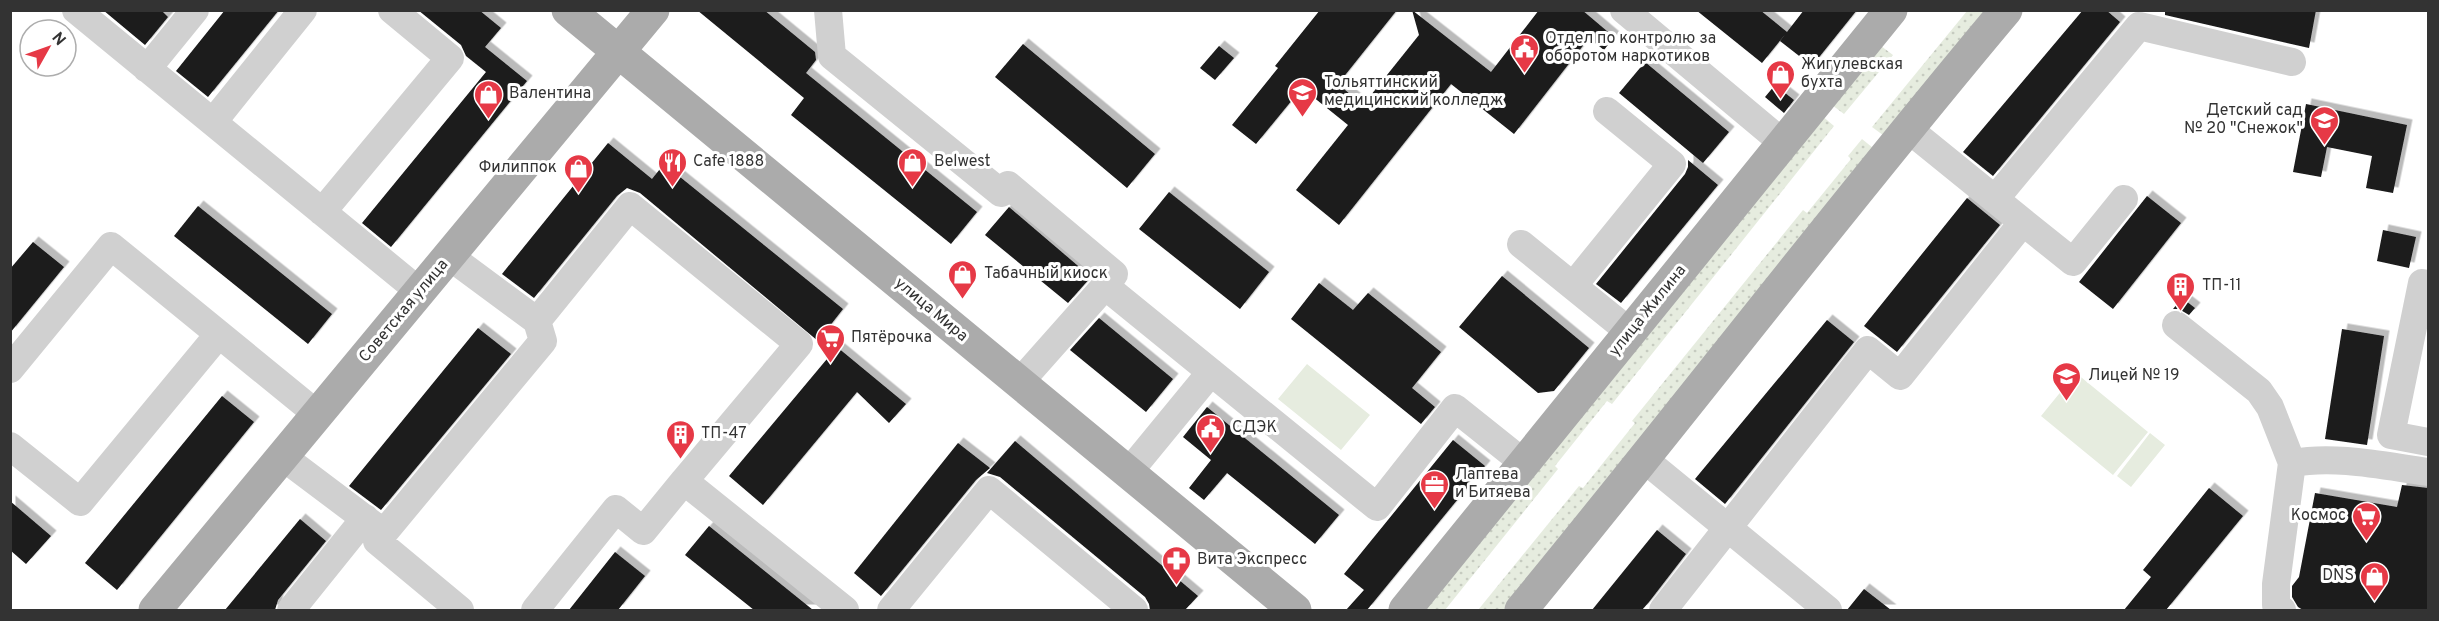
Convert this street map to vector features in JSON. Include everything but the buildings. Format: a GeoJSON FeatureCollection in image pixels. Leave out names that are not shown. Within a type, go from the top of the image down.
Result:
{"type":"FeatureCollection","features":[{"type":"Feature","properties":{"kind":"main road","name":"улица Мира"},"geometry":{"type":"LineString","coordinates":[[568,10],[1295,610]]}},
{"type":"Feature","properties":{"kind":"main road","name":"Советская улица"},"geometry":{"type":"LineString","coordinates":[[155,610],[653,10]]}},
{"type":"Feature","properties":{"kind":"main road","name":"улица Жилина"},"geometry":{"type":"LineString","coordinates":[[1406,610],[1891,10]]}},
{"type":"Feature","properties":{"kind":"main road"},"geometry":{"type":"LineString","coordinates":[[1521,610],[1645,460],[1906,128],[2006,10]]}},
{"type":"Feature","properties":{"kind":"street"},"geometry":{"type":"LineString","coordinates":[[76,10],[420,291]]}},
{"type":"Feature","properties":{"kind":"street"},"geometry":{"type":"LineString","coordinates":[[147,69],[195,10]]}},
{"type":"Feature","properties":{"kind":"street"},"geometry":{"type":"LineString","coordinates":[[213,122],[303,10]]}},
{"type":"Feature","properties":{"kind":"street"},"geometry":{"type":"LineString","coordinates":[[322,212],[450,58],[392,10]]}},
{"type":"Feature","properties":{"kind":"street"},"geometry":{"type":"LineString","coordinates":[[828,10],[832,56],[1001,193],[1008,185],[1114,274],[1019,383]]}},
{"type":"Feature","properties":{"kind":"street"},"geometry":{"type":"LineString","coordinates":[[1624,10],[1784,142]]}},
{"type":"Feature","properties":{"kind":"street"},"geometry":{"type":"LineString","coordinates":[[1995,199],[2139,26],[2292,62]]}},
{"type":"Feature","properties":{"kind":"street"},"geometry":{"type":"LineString","coordinates":[[1573,286],[1672,164],[1606,111]]}},
{"type":"Feature","properties":{"kind":"street"},"geometry":{"type":"LineString","coordinates":[[1906,128],[2073,262],[2124,199]]}},
{"type":"Feature","properties":{"kind":"street"},"geometry":{"type":"LineString","coordinates":[[535,610],[616,509],[643,531],[800,344],[630,206],[537,321]]}},
{"type":"Feature","properties":{"kind":"street"},"geometry":{"type":"LineString","coordinates":[[1663,610],[1868,350],[1900,376],[2023,222]]}},
{"type":"Feature","properties":{"kind":"street"},"geometry":{"type":"LineString","coordinates":[[1521,244],[1631,333]]}},
{"type":"Feature","properties":{"kind":"street"},"geometry":{"type":"LineString","coordinates":[[10,369],[111,246],[318,415]]}},
{"type":"Feature","properties":{"kind":"street"},"geometry":{"type":"LineString","coordinates":[[291,610],[375,526],[543,341],[537,321],[449,256]]}},
{"type":"Feature","properties":{"kind":"street"},"geometry":{"type":"LineString","coordinates":[[2428,284],[2422,283],[2391,435],[2428,442]]}},
{"type":"Feature","properties":{"kind":"street"},"geometry":{"type":"LineString","coordinates":[[1105,286],[1377,507],[1455,408],[1524,463]]}},
{"type":"Feature","properties":{"kind":"street"},"geometry":{"type":"LineString","coordinates":[[2176,326],[2259,391],[2270,407],[2292,463],[2276,584],[2276,604],[2282,610]]}},
{"type":"Feature","properties":{"kind":"street"},"geometry":{"type":"LineString","coordinates":[[10,446],[80,502],[219,334]]}},
{"type":"Feature","properties":{"kind":"street"},"geometry":{"type":"LineString","coordinates":[[1128,473],[1211,372]]}},
{"type":"Feature","properties":{"kind":"street"},"geometry":{"type":"LineString","coordinates":[[283,456],[375,526],[377,541],[460,610]]}},
{"type":"Feature","properties":{"kind":"street"},"geometry":{"type":"LineString","coordinates":[[2292,463],[2314,459],[2341,460],[2428,472]]}},
{"type":"Feature","properties":{"kind":"street"},"geometry":{"type":"LineString","coordinates":[[1645,460],[1828,610]]}},
{"type":"Feature","properties":{"kind":"street"},"geometry":{"type":"LineString","coordinates":[[684,481],[845,610]]}},
{"type":"Feature","properties":{"kind":"street"},"geometry":{"type":"LineString","coordinates":[[903,606],[989,490],[1134,610]]}},
{"type":"Feature","properties":{"kind":"shaded area"},"geometry":{"type":"Polygon","coordinates":[[[1967,11],[1991,11],[1887,138],[1872,127],[1967,11]]]}},
{"type":"Feature","properties":{"kind":"shaded area"},"geometry":{"type":"Polygon","coordinates":[[[1881,46],[1893,55],[1844,114],[1832,105],[1881,46]]]}},
{"type":"Feature","properties":{"kind":"shaded area"},"geometry":{"type":"Polygon","coordinates":[[[1821,115],[1834,126],[1612,404],[1607,401],[1555,466],[1558,469],[1445,610],[1422,610],[1821,115]]]}},
{"type":"Feature","properties":{"kind":"shaded area"},"geometry":{"type":"Polygon","coordinates":[[[1862,139],[1878,152],[1506,610],[1478,610],[1579,486],[1583,488],[1635,423],[1632,421],[1803,210],[1807,213],[1851,159],[1848,156],[1862,139]]]}},
{"type":"Feature","properties":{"kind":"shaded area"},"geometry":{"type":"Polygon","coordinates":[[[1307,364],[1370,415],[1341,450],[1278,399],[1307,364]]]}},
{"type":"Feature","properties":{"kind":"shaded area"},"geometry":{"type":"Polygon","coordinates":[[[2076,373],[2148,432],[2113,475],[2041,416],[2076,373]]]}},
{"type":"Feature","properties":{"kind":"shaded area"},"geometry":{"type":"Polygon","coordinates":[[[2150,433],[2165,445],[2131,487],[2117,476],[2150,433]]]}},
{"type":"Feature","properties":{"kind":"place","name":"Отдел по контролю за оборотом наркотиков"},"geometry":{"type":"Point","coordinates":[1524,74]}},
{"type":"Feature","properties":{"kind":"place","name":"Жигулевская бухта"},"geometry":{"type":"Point","coordinates":[1780,100]}},
{"type":"Feature","properties":{"kind":"place","name":"Тольяттинский медицинский колледж"},"geometry":{"type":"Point","coordinates":[1303,118]}},
{"type":"Feature","properties":{"kind":"place","name":"Валентина"},"geometry":{"type":"Point","coordinates":[488,120]}},
{"type":"Feature","properties":{"kind":"place","name":"Детский сад № 20 \"Снежок\""},"geometry":{"type":"Point","coordinates":[2324,146]}},
{"type":"Feature","properties":{"kind":"place","name":"Cafe 1888"},"geometry":{"type":"Point","coordinates":[672,188]}},
{"type":"Feature","properties":{"kind":"place","name":"Belwest"},"geometry":{"type":"Point","coordinates":[913,188]}},
{"type":"Feature","properties":{"kind":"place","name":"Филиппок"},"geometry":{"type":"Point","coordinates":[578,194]}},
{"type":"Feature","properties":{"kind":"place","name":"Табачный киоск"},"geometry":{"type":"Point","coordinates":[963,300]}},
{"type":"Feature","properties":{"kind":"place","name":"ТП-11"},"geometry":{"type":"Point","coordinates":[2181,312]}},
{"type":"Feature","properties":{"kind":"place","name":"Пятёрочка"},"geometry":{"type":"Point","coordinates":[830,364]}},
{"type":"Feature","properties":{"kind":"place","name":"Лицей № 19"},"geometry":{"type":"Point","coordinates":[2067,402]}},
{"type":"Feature","properties":{"kind":"place","name":"СДЭК"},"geometry":{"type":"Point","coordinates":[1211,454]}},
{"type":"Feature","properties":{"kind":"place","name":"ТП-47"},"geometry":{"type":"Point","coordinates":[680,460]}},
{"type":"Feature","properties":{"kind":"place","name":"Лаптева и Битяева"},"geometry":{"type":"Point","coordinates":[1434,510]}},
{"type":"Feature","properties":{"kind":"place","name":"Космос"},"geometry":{"type":"Point","coordinates":[2367,542]}},
{"type":"Feature","properties":{"kind":"place","name":"Вита Экспресс"},"geometry":{"type":"Point","coordinates":[1176,586]}},
{"type":"Feature","properties":{"kind":"place","name":"DNS"},"geometry":{"type":"Point","coordinates":[2375,602]}}]}
